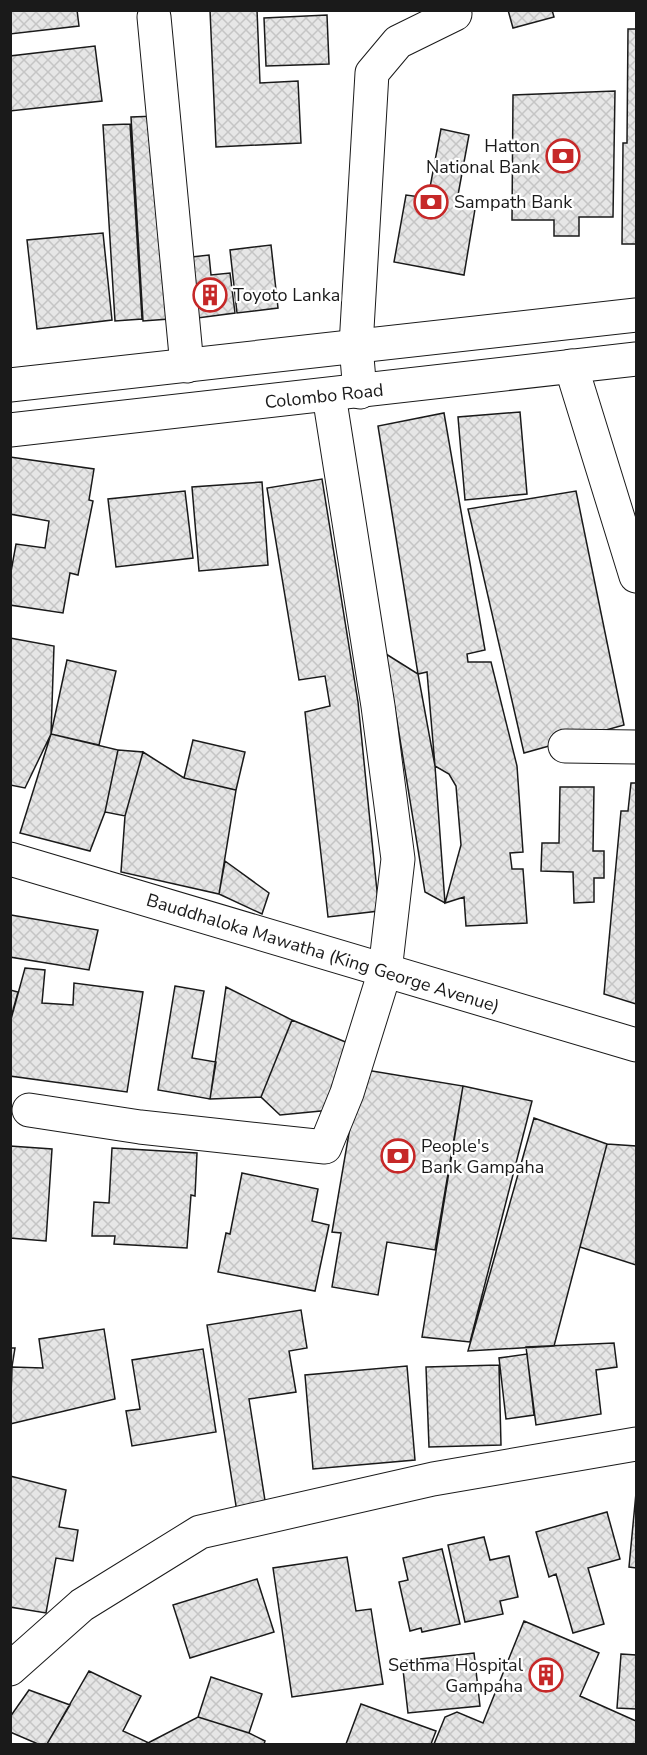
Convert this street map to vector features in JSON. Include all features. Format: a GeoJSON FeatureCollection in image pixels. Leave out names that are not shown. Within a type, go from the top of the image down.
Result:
{"type":"FeatureCollection","features":[{"type":"Feature","properties":{"kind":"main road"},"geometry":{"type":"LineString","coordinates":[[29,1110],[140,1127],[325,1147],[347,1093],[386,971],[398,859],[378,706],[345,394],[356,346],[372,73],[398,42],[455,14],[454,10]]}},
{"type":"Feature","properties":{"kind":"main road"},"geometry":{"type":"LineString","coordinates":[[154,17],[187,366]]}},
{"type":"Feature","properties":{"kind":"main road"},"geometry":{"type":"LineString","coordinates":[[10,385],[636,315]]}},
{"type":"Feature","properties":{"kind":"main road","name":"Colombo Road"},"geometry":{"type":"LineString","coordinates":[[10,430],[636,360]]}},
{"type":"Feature","properties":{"kind":"main road"},"geometry":{"type":"LineString","coordinates":[[572,366],[636,576]]}},
{"type":"Feature","properties":{"kind":"main road"},"geometry":{"type":"LineString","coordinates":[[565,746],[636,747]]}},
{"type":"Feature","properties":{"kind":"main road","name":"Bauddhaloka Mawatha (King George Avenue)"},"geometry":{"type":"LineString","coordinates":[[10,859],[636,1045]]}},
{"type":"Feature","properties":{"kind":"main road"},"geometry":{"type":"LineString","coordinates":[[10,1669],[82,1605],[200,1532],[433,1479],[636,1444]]}},
{"type":"Feature","properties":{"kind":"building"},"geometry":{"type":"Polygon","coordinates":[[[10,10],[77,10],[79,26],[10,34],[10,10]]]}},
{"type":"Feature","properties":{"kind":"building"},"geometry":{"type":"Polygon","coordinates":[[[210,10],[257,10],[260,83],[298,81],[301,143],[216,147],[210,10]]]}},
{"type":"Feature","properties":{"kind":"building"},"geometry":{"type":"Polygon","coordinates":[[[508,10],[552,10],[554,17],[513,28],[508,10]]]}},
{"type":"Feature","properties":{"kind":"building"},"geometry":{"type":"Polygon","coordinates":[[[327,15],[329,64],[266,66],[264,18],[327,15]]]}},
{"type":"Feature","properties":{"kind":"building"},"geometry":{"type":"Polygon","coordinates":[[[628,29],[636,29],[636,244],[622,244],[623,143],[627,143],[628,29]]]}},
{"type":"Feature","properties":{"kind":"building"},"geometry":{"type":"Polygon","coordinates":[[[95,46],[102,101],[10,111],[10,56],[95,46]]]}},
{"type":"Feature","properties":{"kind":"building","name":"Hatton National Bank"},"geometry":{"type":"Polygon","coordinates":[[[615,91],[613,217],[579,217],[579,236],[554,236],[554,220],[512,220],[513,95],[615,91]]]}},
{"type":"Feature","properties":{"kind":"building"},"geometry":{"type":"Polygon","coordinates":[[[158,116],[169,319],[143,321],[131,117],[158,116]]]}},
{"type":"Feature","properties":{"kind":"building"},"geometry":{"type":"Polygon","coordinates":[[[130,124],[142,319],[115,321],[103,125],[130,124]]]}},
{"type":"Feature","properties":{"kind":"building","name":"Sampath Bank"},"geometry":{"type":"Polygon","coordinates":[[[441,129],[469,135],[456,206],[475,209],[464,275],[394,262],[406,195],[428,198],[441,129]]]}},
{"type":"Feature","properties":{"kind":"building"},"geometry":{"type":"Polygon","coordinates":[[[103,233],[112,320],[37,329],[27,240],[103,233]]]}},
{"type":"Feature","properties":{"kind":"building"},"geometry":{"type":"Polygon","coordinates":[[[271,245],[278,308],[237,313],[230,250],[271,245]]]}},
{"type":"Feature","properties":{"kind":"building","name":"Toyoto Lanka"},"geometry":{"type":"Polygon","coordinates":[[[209,255],[211,275],[230,273],[235,313],[190,319],[183,258],[209,255]]]}},
{"type":"Feature","properties":{"kind":"building"},"geometry":{"type":"Polygon","coordinates":[[[520,412],[527,494],[465,500],[458,417],[520,412]]]}},
{"type":"Feature","properties":{"kind":"building"},"geometry":{"type":"Polygon","coordinates":[[[444,413],[485,650],[467,654],[468,662],[491,662],[517,766],[523,852],[510,853],[512,869],[523,869],[527,923],[466,926],[464,897],[445,903],[461,845],[456,786],[449,774],[435,766],[427,672],[418,674],[378,426],[444,413]]]}},
{"type":"Feature","properties":{"kind":"building"},"geometry":{"type":"Polygon","coordinates":[[[10,457],[94,469],[89,500],[93,501],[78,575],[70,573],[63,613],[10,605],[10,577],[16,544],[45,548],[49,521],[10,514],[10,457]]]}},
{"type":"Feature","properties":{"kind":"building"},"geometry":{"type":"Polygon","coordinates":[[[322,479],[358,702],[379,911],[328,917],[305,712],[330,706],[325,676],[299,680],[267,488],[322,479]]]}},
{"type":"Feature","properties":{"kind":"building"},"geometry":{"type":"Polygon","coordinates":[[[262,482],[268,565],[199,571],[192,487],[262,482]]]}},
{"type":"Feature","properties":{"kind":"building"},"geometry":{"type":"Polygon","coordinates":[[[185,491],[193,558],[116,567],[108,499],[185,491]]]}},
{"type":"Feature","properties":{"kind":"building"},"geometry":{"type":"Polygon","coordinates":[[[576,491],[624,725],[524,753],[468,509],[576,491]]]}},
{"type":"Feature","properties":{"kind":"building"},"geometry":{"type":"Polygon","coordinates":[[[10,638],[54,646],[51,734],[25,788],[10,785],[10,638]]]}},
{"type":"Feature","properties":{"kind":"building"},"geometry":{"type":"Polygon","coordinates":[[[386,654],[418,674],[435,766],[445,903],[425,892],[386,654]]]}},
{"type":"Feature","properties":{"kind":"building"},"geometry":{"type":"Polygon","coordinates":[[[67,660],[116,671],[99,745],[51,734],[67,660]]]}},
{"type":"Feature","properties":{"kind":"building"},"geometry":{"type":"Polygon","coordinates":[[[51,734],[118,750],[105,812],[90,851],[20,833],[51,734]]]}},
{"type":"Feature","properties":{"kind":"building"},"geometry":{"type":"Polygon","coordinates":[[[193,740],[245,752],[236,790],[184,778],[193,740]]]}},
{"type":"Feature","properties":{"kind":"building"},"geometry":{"type":"Polygon","coordinates":[[[118,750],[143,752],[125,816],[105,812],[118,750]]]}},
{"type":"Feature","properties":{"kind":"building"},"geometry":{"type":"Polygon","coordinates":[[[143,752],[184,778],[236,790],[219,894],[121,872],[125,816],[143,752]]]}},
{"type":"Feature","properties":{"kind":"building"},"geometry":{"type":"Polygon","coordinates":[[[631,783],[636,783],[636,1004],[604,994],[621,811],[628,811],[631,783]]]}},
{"type":"Feature","properties":{"kind":"building"},"geometry":{"type":"Polygon","coordinates":[[[560,787],[594,787],[593,851],[604,851],[604,878],[594,878],[594,902],[574,903],[573,872],[541,871],[542,843],[559,843],[560,787]]]}},
{"type":"Feature","properties":{"kind":"building"},"geometry":{"type":"Polygon","coordinates":[[[225,861],[269,893],[262,914],[219,894],[225,861]]]}},
{"type":"Feature","properties":{"kind":"building"},"geometry":{"type":"Polygon","coordinates":[[[11,915],[98,930],[89,970],[10,957],[11,915]]]}},
{"type":"Feature","properties":{"kind":"building"},"geometry":{"type":"Polygon","coordinates":[[[25,968],[45,970],[42,1003],[73,1005],[74,983],[143,992],[127,1092],[10,1076],[10,1023],[25,968]]]}},
{"type":"Feature","properties":{"kind":"building"},"geometry":{"type":"Polygon","coordinates":[[[175,986],[204,991],[192,1058],[216,1062],[210,1099],[158,1090],[175,986]]]}},
{"type":"Feature","properties":{"kind":"building"},"geometry":{"type":"Polygon","coordinates":[[[226,987],[292,1020],[261,1097],[210,1099],[226,987]]]}},
{"type":"Feature","properties":{"kind":"building"},"geometry":{"type":"Polygon","coordinates":[[[10,990],[18,992],[10,1021],[10,990]]]}},
{"type":"Feature","properties":{"kind":"building"},"geometry":{"type":"Polygon","coordinates":[[[292,1020],[348,1043],[331,1110],[280,1115],[261,1097],[292,1020]]]}},
{"type":"Feature","properties":{"kind":"building","name":"People's Bank Gampaha"},"geometry":{"type":"Polygon","coordinates":[[[360,1069],[463,1086],[435,1250],[387,1242],[378,1295],[332,1287],[341,1233],[332,1232],[360,1069]]]}},
{"type":"Feature","properties":{"kind":"building"},"geometry":{"type":"Polygon","coordinates":[[[463,1086],[532,1101],[470,1342],[422,1337],[463,1086]]]}},
{"type":"Feature","properties":{"kind":"building"},"geometry":{"type":"Polygon","coordinates":[[[534,1118],[607,1144],[554,1346],[468,1351],[534,1118]]]}},
{"type":"Feature","properties":{"kind":"building"},"geometry":{"type":"Polygon","coordinates":[[[607,1144],[636,1146],[636,1265],[580,1247],[607,1144]]]}},
{"type":"Feature","properties":{"kind":"building"},"geometry":{"type":"Polygon","coordinates":[[[10,1146],[52,1149],[46,1241],[10,1238],[10,1146]]]}},
{"type":"Feature","properties":{"kind":"building"},"geometry":{"type":"Polygon","coordinates":[[[112,1148],[197,1153],[195,1196],[191,1195],[187,1248],[114,1244],[115,1236],[92,1236],[94,1202],[109,1203],[112,1148]]]}},
{"type":"Feature","properties":{"kind":"building"},"geometry":{"type":"Polygon","coordinates":[[[242,1173],[318,1189],[312,1221],[329,1225],[315,1291],[218,1272],[226,1233],[230,1234],[242,1173]]]}},
{"type":"Feature","properties":{"kind":"building"},"geometry":{"type":"Polygon","coordinates":[[[301,1310],[307,1348],[289,1351],[296,1392],[249,1399],[266,1507],[237,1512],[207,1325],[301,1310]]]}},
{"type":"Feature","properties":{"kind":"building"},"geometry":{"type":"Polygon","coordinates":[[[104,1329],[115,1399],[10,1424],[12,1367],[43,1368],[39,1339],[104,1329]]]}},
{"type":"Feature","properties":{"kind":"building"},"geometry":{"type":"Polygon","coordinates":[[[614,1343],[617,1367],[596,1370],[601,1414],[536,1425],[526,1347],[614,1343]]]}},
{"type":"Feature","properties":{"kind":"building"},"geometry":{"type":"Polygon","coordinates":[[[10,1348],[15,1348],[10,1379],[10,1348]]]}},
{"type":"Feature","properties":{"kind":"building"},"geometry":{"type":"Polygon","coordinates":[[[203,1349],[216,1432],[132,1446],[126,1411],[140,1409],[132,1360],[203,1349]]]}},
{"type":"Feature","properties":{"kind":"building"},"geometry":{"type":"Polygon","coordinates":[[[527,1354],[534,1415],[506,1419],[499,1358],[527,1354]]]}},
{"type":"Feature","properties":{"kind":"building"},"geometry":{"type":"Polygon","coordinates":[[[499,1365],[501,1445],[429,1447],[426,1367],[499,1365]]]}},
{"type":"Feature","properties":{"kind":"building"},"geometry":{"type":"Polygon","coordinates":[[[407,1366],[415,1460],[313,1469],[305,1375],[407,1366]]]}},
{"type":"Feature","properties":{"kind":"building"},"geometry":{"type":"Polygon","coordinates":[[[10,1476],[66,1490],[59,1527],[78,1530],[73,1561],[56,1558],[46,1613],[10,1607],[10,1476]]]}},
{"type":"Feature","properties":{"kind":"building"},"geometry":{"type":"Polygon","coordinates":[[[636,1493],[636,1568],[629,1567],[636,1493]]]}},
{"type":"Feature","properties":{"kind":"building"},"geometry":{"type":"Polygon","coordinates":[[[607,1512],[620,1559],[588,1568],[604,1624],[573,1633],[556,1574],[549,1577],[536,1532],[607,1512]]]}},
{"type":"Feature","properties":{"kind":"building"},"geometry":{"type":"Polygon","coordinates":[[[484,1537],[490,1560],[509,1556],[518,1597],[500,1601],[503,1614],[465,1622],[448,1545],[484,1537]]]}},
{"type":"Feature","properties":{"kind":"building"},"geometry":{"type":"Polygon","coordinates":[[[442,1549],[460,1624],[422,1632],[421,1628],[410,1631],[399,1582],[408,1580],[403,1558],[442,1549]]]}},
{"type":"Feature","properties":{"kind":"building"},"geometry":{"type":"Polygon","coordinates":[[[347,1557],[356,1611],[371,1609],[383,1684],[292,1697],[273,1568],[347,1557]]]}},
{"type":"Feature","properties":{"kind":"building"},"geometry":{"type":"Polygon","coordinates":[[[257,1579],[274,1632],[190,1658],[173,1605],[257,1579]]]}},
{"type":"Feature","properties":{"kind":"building","name":"Sethma Hospital Gampaha"},"geometry":{"type":"Polygon","coordinates":[[[524,1621],[599,1653],[580,1696],[636,1721],[636,1744],[434,1744],[445,1717],[457,1712],[483,1723],[524,1621]]]}},
{"type":"Feature","properties":{"kind":"building"},"geometry":{"type":"Polygon","coordinates":[[[474,1653],[480,1706],[408,1713],[402,1661],[474,1653]]]}},
{"type":"Feature","properties":{"kind":"building"},"geometry":{"type":"Polygon","coordinates":[[[621,1654],[636,1655],[636,1709],[617,1708],[621,1654]]]}},
{"type":"Feature","properties":{"kind":"building"},"geometry":{"type":"Polygon","coordinates":[[[89,1671],[141,1696],[123,1731],[147,1742],[146,1744],[47,1744],[89,1671]]]}},
{"type":"Feature","properties":{"kind":"building"},"geometry":{"type":"Polygon","coordinates":[[[211,1677],[262,1694],[249,1733],[198,1717],[211,1677]]]}},
{"type":"Feature","properties":{"kind":"building"},"geometry":{"type":"Polygon","coordinates":[[[29,1690],[70,1705],[47,1744],[38,1744],[10,1732],[10,1717],[29,1690]]]}},
{"type":"Feature","properties":{"kind":"building"},"geometry":{"type":"Polygon","coordinates":[[[361,1704],[436,1731],[431,1744],[346,1744],[361,1704]]]}},
{"type":"Feature","properties":{"kind":"building"},"geometry":{"type":"Polygon","coordinates":[[[198,1717],[249,1733],[265,1741],[264,1744],[146,1744],[198,1717]]]}},
{"type":"Feature","properties":{"kind":"place","name":"Hatton National Bank"},"geometry":{"type":"Point","coordinates":[563,156]}},
{"type":"Feature","properties":{"kind":"place","name":"Sampath Bank"},"geometry":{"type":"Point","coordinates":[431,202]}},
{"type":"Feature","properties":{"kind":"place","name":"Toyoto Lanka"},"geometry":{"type":"Point","coordinates":[210,295]}},
{"type":"Feature","properties":{"kind":"place","name":"People's Bank Gampaha"},"geometry":{"type":"Point","coordinates":[398,1156]}},
{"type":"Feature","properties":{"kind":"place","name":"Sethma Hospital Gampaha"},"geometry":{"type":"Point","coordinates":[546,1675]}}]}
